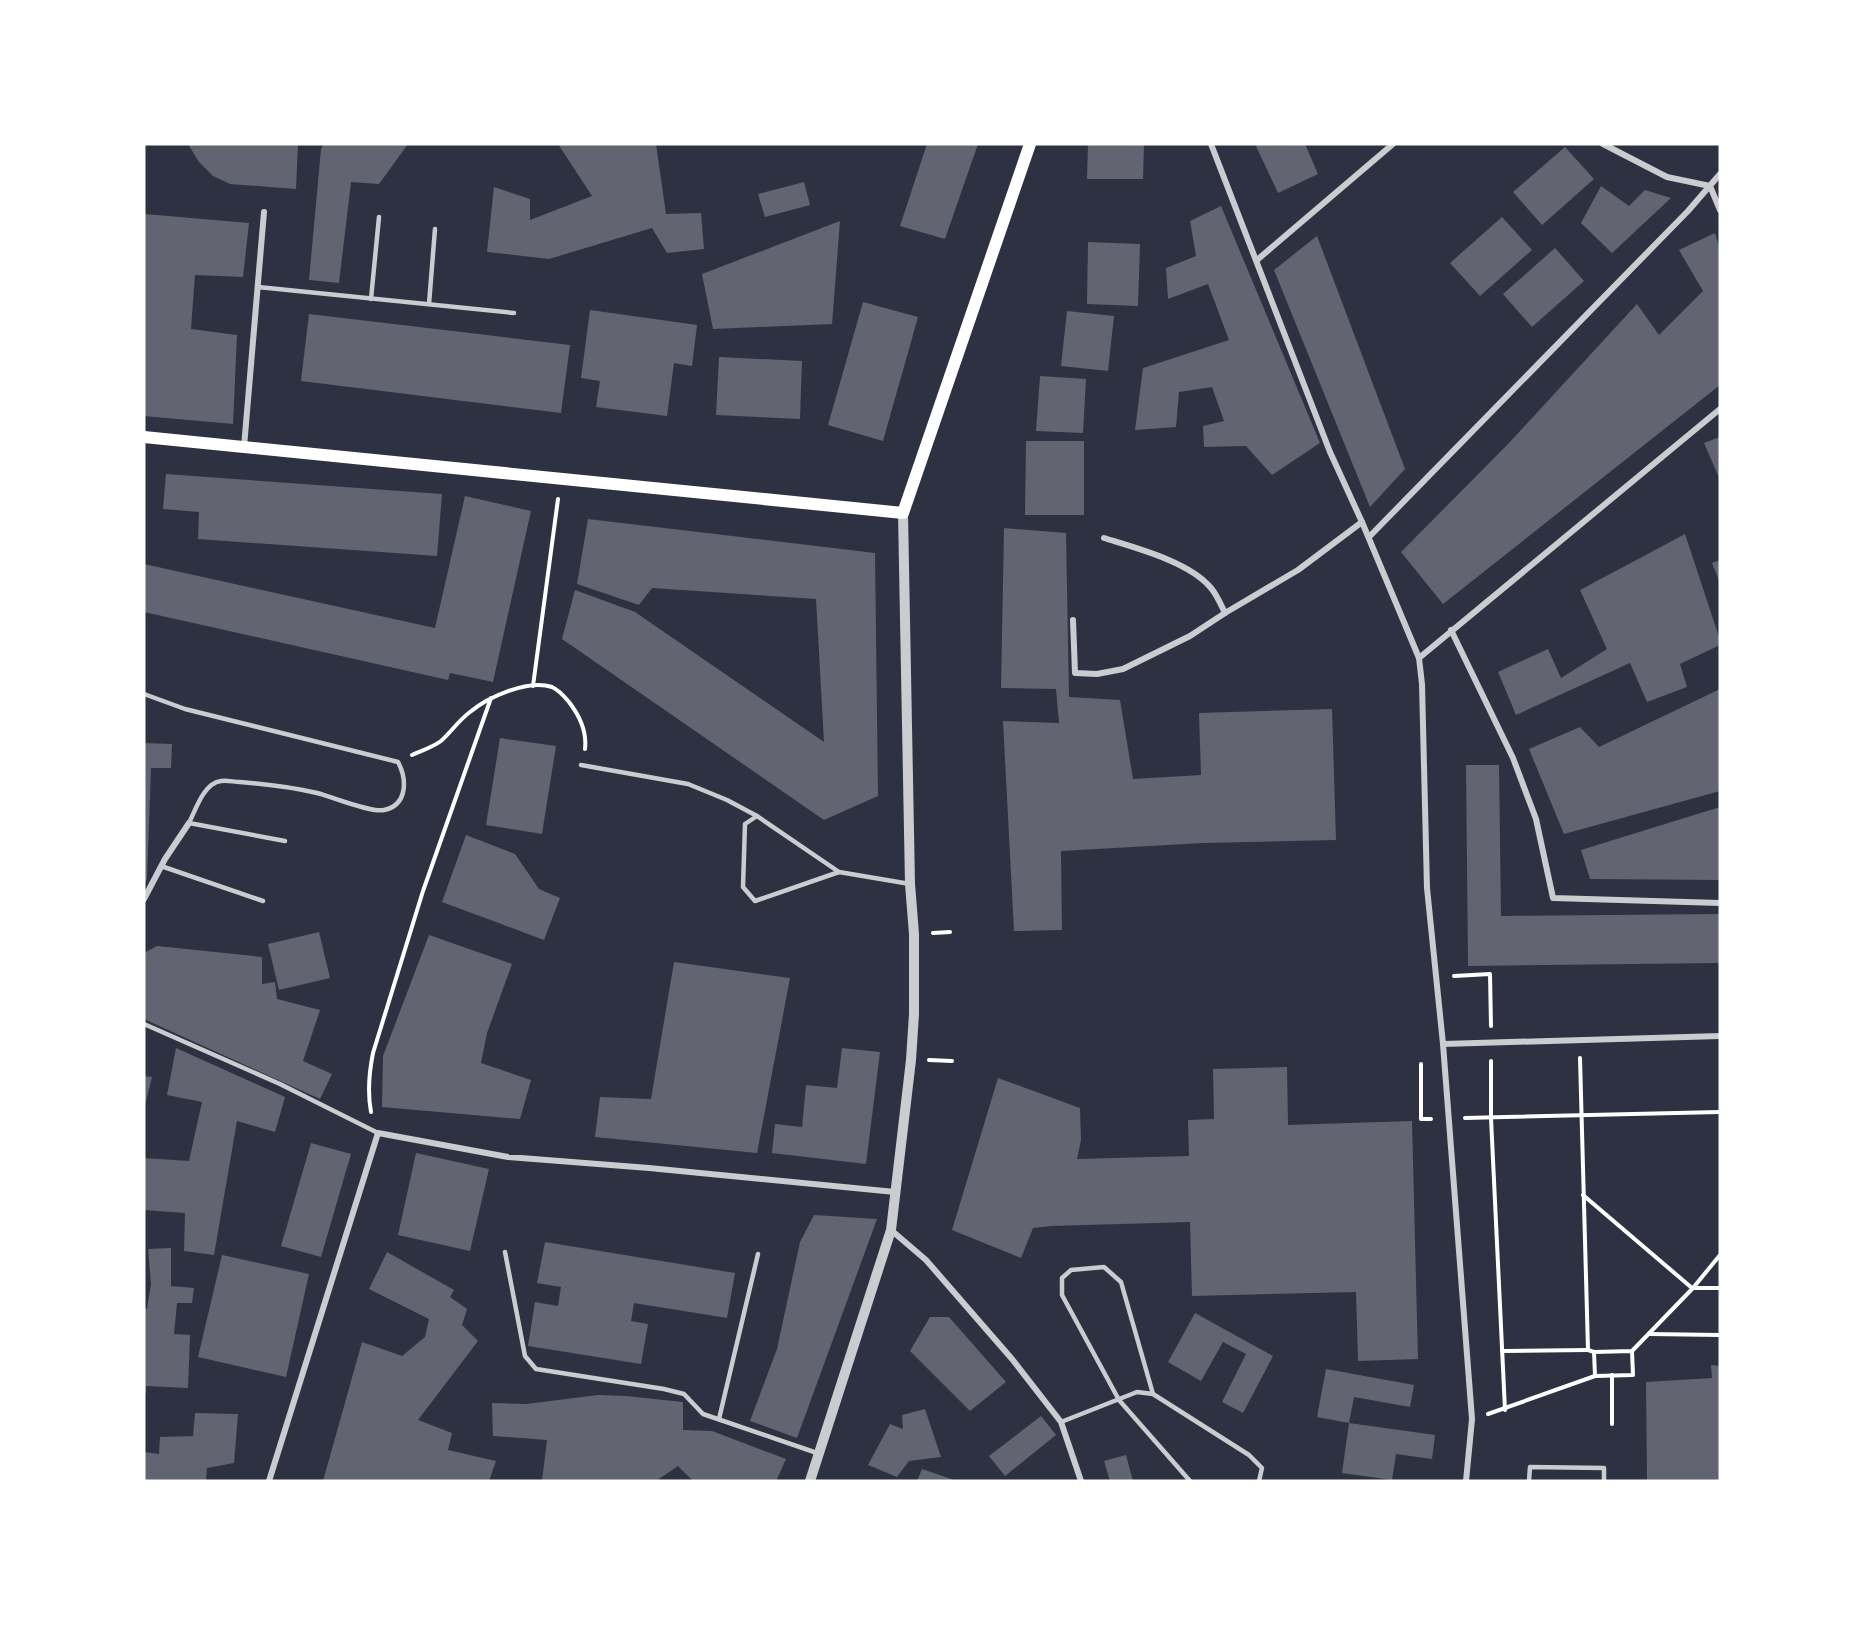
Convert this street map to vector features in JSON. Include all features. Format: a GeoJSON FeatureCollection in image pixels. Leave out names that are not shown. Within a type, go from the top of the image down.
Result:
{"type":"FeatureCollection","features":[{"type":"Feature","properties":{"kind":"main road"},"geometry":{"type":"LineString","coordinates":[[144,437],[903,513],[1030,144]]}},
{"type":"Feature","properties":{"kind":"street"},"geometry":{"type":"LineString","coordinates":[[1211,144],[1330,452],[1369,537],[1419,658],[1422,684],[1430,938],[1437,977],[1443,1044],[1472,1419],[1466,1481]]}},
{"type":"Feature","properties":{"kind":"street"},"geometry":{"type":"LineString","coordinates":[[1257,260],[1393,144]]}},
{"type":"Feature","properties":{"kind":"street"},"geometry":{"type":"LineString","coordinates":[[1603,144],[1667,177],[1710,186]]}},
{"type":"Feature","properties":{"kind":"street"},"geometry":{"type":"LineString","coordinates":[[1369,537],[1479,427],[1720,174]]}},
{"type":"Feature","properties":{"kind":"street"},"geometry":{"type":"LineString","coordinates":[[1710,186],[1720,210]]}},
{"type":"Feature","properties":{"kind":"street"},"geometry":{"type":"LineString","coordinates":[[244,447],[264,212]]}},
{"type":"Feature","properties":{"kind":"street"},"geometry":{"type":"LineString","coordinates":[[1419,658],[1720,409]]}},
{"type":"Feature","properties":{"kind":"street"},"geometry":{"type":"LineString","coordinates":[[810,1481],[891,1230],[911,1060],[914,1014],[914,934],[910,884],[903,513]]}},
{"type":"Feature","properties":{"kind":"street"},"geometry":{"type":"LineString","coordinates":[[1073,620],[1075,673],[1097,674],[1123,669],[1190,636],[1319,556],[1362,522]]}},
{"type":"Feature","properties":{"kind":"street"},"geometry":{"type":"LineString","coordinates":[[1104,538],[1185,567],[1210,587],[1225,613]]}},
{"type":"Feature","properties":{"kind":"street"},"geometry":{"type":"LineString","coordinates":[[1451,630],[1513,758],[1536,819],[1553,898],[1720,903]]}},
{"type":"Feature","properties":{"kind":"street"},"geometry":{"type":"LineString","coordinates":[[144,899],[161,866],[189,823]]}},
{"type":"Feature","properties":{"kind":"street"},"geometry":{"type":"LineString","coordinates":[[1443,1044],[1720,1036]]}},
{"type":"Feature","properties":{"kind":"street"},"geometry":{"type":"LineString","coordinates":[[269,1481],[378,1132],[508,1157],[661,1169],[895,1192]]}},
{"type":"Feature","properties":{"kind":"street"},"geometry":{"type":"LineString","coordinates":[[891,1230],[926,1260],[1012,1359],[1061,1422],[1081,1481]]}},
{"type":"Feature","properties":{"kind":"lane"},"geometry":{"type":"LineString","coordinates":[[372,298],[379,217]]}},
{"type":"Feature","properties":{"kind":"lane"},"geometry":{"type":"LineString","coordinates":[[429,304],[435,229]]}},
{"type":"Feature","properties":{"kind":"lane"},"geometry":{"type":"LineString","coordinates":[[258,286],[514,313]]}},
{"type":"Feature","properties":{"kind":"lane"},"geometry":{"type":"LineString","coordinates":[[144,694],[185,709],[398,762],[404,774],[405,787],[402,797],[398,805],[383,811],[317,793],[262,783],[220,781],[205,791],[189,823],[285,841]]}},
{"type":"Feature","properties":{"kind":"lane"},"geometry":{"type":"LineString","coordinates":[[581,765],[688,784],[727,800],[757,816],[839,872],[910,884]]}},
{"type":"Feature","properties":{"kind":"lane"},"geometry":{"type":"LineString","coordinates":[[757,816],[745,824],[743,887],[755,901],[839,872]]}},
{"type":"Feature","properties":{"kind":"lane"},"geometry":{"type":"LineString","coordinates":[[161,866],[264,901]]}},
{"type":"Feature","properties":{"kind":"lane"},"geometry":{"type":"LineString","coordinates":[[144,1024],[280,1084],[378,1132]]}},
{"type":"Feature","properties":{"kind":"lane"},"geometry":{"type":"LineString","coordinates":[[505,1252],[525,1356],[536,1369],[684,1394],[703,1413],[820,1454]]}},
{"type":"Feature","properties":{"kind":"lane"},"geometry":{"type":"LineString","coordinates":[[719,1419],[758,1254]]}},
{"type":"Feature","properties":{"kind":"lane"},"geometry":{"type":"LineString","coordinates":[[1153,1394],[1121,1282],[1104,1267],[1071,1270],[1062,1278],[1062,1295],[1119,1400],[1190,1481]]}},
{"type":"Feature","properties":{"kind":"lane"},"geometry":{"type":"LineString","coordinates":[[1061,1422],[1137,1392],[1153,1394],[1249,1455],[1262,1468],[1259,1481]]}},
{"type":"Feature","properties":{"kind":"lane"},"geometry":{"type":"LineString","coordinates":[[1529,1481],[1530,1467],[1540,1467],[1604,1468],[1604,1481]]}},
{"type":"Feature","properties":{"kind":"path"},"geometry":{"type":"LineString","coordinates":[[533,686],[561,479]]}},
{"type":"Feature","properties":{"kind":"path"},"geometry":{"type":"LineString","coordinates":[[398,762],[439,742],[470,711],[490,698],[508,691],[533,686],[551,687],[563,694],[576,711],[582,726],[585,745],[581,765]]}},
{"type":"Feature","properties":{"kind":"path"},"geometry":{"type":"LineString","coordinates":[[378,1132],[368,1094],[373,1053],[423,891],[490,698]]}},
{"type":"Feature","properties":{"kind":"path"},"geometry":{"type":"LineString","coordinates":[[1437,977],[1490,974],[1491,1118],[1505,1410]]}},
{"type":"Feature","properties":{"kind":"path"},"geometry":{"type":"LineString","coordinates":[[1579,1040],[1588,1350]]}},
{"type":"Feature","properties":{"kind":"path"},"geometry":{"type":"LineString","coordinates":[[1421,1064],[1421,1119],[1720,1112]]}},
{"type":"Feature","properties":{"kind":"path"},"geometry":{"type":"LineString","coordinates":[[1582,1194],[1692,1288],[1720,1288]]}},
{"type":"Feature","properties":{"kind":"path"},"geometry":{"type":"LineString","coordinates":[[1502,1351],[1632,1351],[1720,1255]]}},
{"type":"Feature","properties":{"kind":"path"},"geometry":{"type":"LineString","coordinates":[[1648,1334],[1720,1335]]}},
{"type":"Feature","properties":{"kind":"path"},"geometry":{"type":"LineString","coordinates":[[1472,1419],[1505,1410],[1595,1376],[1633,1375],[1632,1351]]}},
{"type":"Feature","properties":{"kind":"path"},"geometry":{"type":"LineString","coordinates":[[1594,1352],[1595,1376]]}},
{"type":"Feature","properties":{"kind":"path"},"geometry":{"type":"LineString","coordinates":[[1612,1375],[1612,1424]]}},
{"type":"Feature","properties":{"kind":"building"},"geometry":{"type":"Polygon","coordinates":[[[188,144],[298,144],[296,189],[230,184],[213,176],[199,162],[188,144]]]}},
{"type":"Feature","properties":{"kind":"building"},"geometry":{"type":"Polygon","coordinates":[[[324,144],[408,144],[379,184],[351,182],[339,283],[309,280],[321,149],[324,144]]]}},
{"type":"Feature","properties":{"kind":"building"},"geometry":{"type":"Polygon","coordinates":[[[558,144],[656,144],[666,214],[701,213],[704,249],[667,253],[652,228],[549,259],[487,252],[494,187],[530,199],[530,220],[592,196],[558,144]]]}},
{"type":"Feature","properties":{"kind":"building"},"geometry":{"type":"Polygon","coordinates":[[[927,144],[978,144],[945,239],[900,226],[927,144]]]}},
{"type":"Feature","properties":{"kind":"building"},"geometry":{"type":"Polygon","coordinates":[[[1088,144],[1144,144],[1143,179],[1087,179],[1088,144]]]}},
{"type":"Feature","properties":{"kind":"building"},"geometry":{"type":"Polygon","coordinates":[[[1255,144],[1305,144],[1318,174],[1278,193],[1255,144]]]}},
{"type":"Feature","properties":{"kind":"building"},"geometry":{"type":"Polygon","coordinates":[[[1565,147],[1594,179],[1542,225],[1513,192],[1565,147]]]}},
{"type":"Feature","properties":{"kind":"building"},"geometry":{"type":"Polygon","coordinates":[[[804,182],[810,205],[765,217],[758,194],[804,182]]]}},
{"type":"Feature","properties":{"kind":"building"},"geometry":{"type":"Polygon","coordinates":[[[1601,186],[1629,206],[1645,190],[1671,198],[1612,253],[1581,223],[1601,186]]]}},
{"type":"Feature","properties":{"kind":"building"},"geometry":{"type":"Polygon","coordinates":[[[1221,206],[1320,443],[1272,475],[1246,446],[1204,447],[1203,426],[1224,421],[1212,387],[1179,392],[1176,427],[1135,430],[1143,368],[1229,340],[1208,284],[1168,299],[1166,268],[1196,256],[1190,221],[1221,206]]]}},
{"type":"Feature","properties":{"kind":"building"},"geometry":{"type":"Polygon","coordinates":[[[145,214],[249,223],[243,277],[195,275],[191,329],[237,335],[233,424],[144,416],[145,214]]]}},
{"type":"Feature","properties":{"kind":"building"},"geometry":{"type":"Polygon","coordinates":[[[1502,217],[1532,250],[1480,296],[1450,263],[1502,217]]]}},
{"type":"Feature","properties":{"kind":"building"},"geometry":{"type":"Polygon","coordinates":[[[840,221],[832,324],[713,329],[702,274],[840,221]]]}},
{"type":"Feature","properties":{"kind":"building"},"geometry":{"type":"Polygon","coordinates":[[[1715,233],[1720,250],[1720,385],[1443,604],[1401,552],[1509,443],[1637,304],[1659,335],[1703,291],[1679,250],[1715,233]]]}},
{"type":"Feature","properties":{"kind":"building"},"geometry":{"type":"Polygon","coordinates":[[[1317,236],[1405,469],[1370,507],[1274,270],[1317,236]]]}},
{"type":"Feature","properties":{"kind":"building"},"geometry":{"type":"Polygon","coordinates":[[[1088,242],[1140,244],[1138,306],[1087,304],[1088,242]]]}},
{"type":"Feature","properties":{"kind":"building"},"geometry":{"type":"Polygon","coordinates":[[[1555,248],[1584,281],[1532,327],[1503,294],[1555,248]]]}},
{"type":"Feature","properties":{"kind":"building"},"geometry":{"type":"Polygon","coordinates":[[[863,302],[918,317],[883,441],[828,425],[863,302]]]}},
{"type":"Feature","properties":{"kind":"building"},"geometry":{"type":"Polygon","coordinates":[[[590,310],[697,325],[692,366],[674,363],[667,416],[596,407],[600,381],[581,378],[590,310]]]}},
{"type":"Feature","properties":{"kind":"building"},"geometry":{"type":"Polygon","coordinates":[[[1067,311],[1114,316],[1108,371],[1061,366],[1067,311]]]}},
{"type":"Feature","properties":{"kind":"building"},"geometry":{"type":"Polygon","coordinates":[[[309,314],[570,345],[561,413],[301,381],[309,314]]]}},
{"type":"Feature","properties":{"kind":"building"},"geometry":{"type":"Polygon","coordinates":[[[719,357],[802,361],[800,419],[716,415],[719,357]]]}},
{"type":"Feature","properties":{"kind":"building"},"geometry":{"type":"Polygon","coordinates":[[[1040,376],[1086,379],[1083,433],[1036,431],[1040,376]]]}},
{"type":"Feature","properties":{"kind":"building"},"geometry":{"type":"Polygon","coordinates":[[[1720,437],[1720,480],[1704,443],[1720,437]]]}},
{"type":"Feature","properties":{"kind":"building"},"geometry":{"type":"Polygon","coordinates":[[[1026,441],[1084,441],[1084,515],[1025,515],[1026,441]]]}},
{"type":"Feature","properties":{"kind":"building"},"geometry":{"type":"Polygon","coordinates":[[[166,474],[442,494],[437,556],[198,539],[199,512],[163,509],[166,474]]]}},
{"type":"Feature","properties":{"kind":"building"},"geometry":{"type":"Polygon","coordinates":[[[465,496],[531,511],[493,682],[450,673],[448,680],[144,612],[144,564],[435,628],[465,496]]]}},
{"type":"Feature","properties":{"kind":"building"},"geometry":{"type":"Polygon","coordinates":[[[588,519],[875,553],[878,796],[824,820],[562,639],[575,590],[635,612],[824,742],[816,599],[652,588],[639,605],[577,584],[588,519]]]}},
{"type":"Feature","properties":{"kind":"building"},"geometry":{"type":"Polygon","coordinates":[[[1004,528],[1066,533],[1069,697],[1120,700],[1133,779],[1201,775],[1199,713],[1332,709],[1336,840],[1203,843],[1061,851],[1062,930],[1014,931],[1003,721],[1059,723],[1056,689],[1001,688],[1004,528]]]}},
{"type":"Feature","properties":{"kind":"building"},"geometry":{"type":"Polygon","coordinates":[[[1685,534],[1720,640],[1720,645],[1680,664],[1687,687],[1647,702],[1630,663],[1516,715],[1498,672],[1548,649],[1561,678],[1607,649],[1580,590],[1685,534]]]}},
{"type":"Feature","properties":{"kind":"building"},"geometry":{"type":"Polygon","coordinates":[[[1720,560],[1720,583],[1712,563],[1720,560]]]}},
{"type":"Feature","properties":{"kind":"building"},"geometry":{"type":"Polygon","coordinates":[[[1720,689],[1720,791],[1564,834],[1529,749],[1580,727],[1599,747],[1720,689]]]}},
{"type":"Feature","properties":{"kind":"building"},"geometry":{"type":"Polygon","coordinates":[[[500,738],[556,746],[542,834],[486,825],[500,738]]]}},
{"type":"Feature","properties":{"kind":"building"},"geometry":{"type":"Polygon","coordinates":[[[144,743],[172,744],[171,768],[151,768],[147,879],[144,885],[144,743]]]}},
{"type":"Feature","properties":{"kind":"building"},"geometry":{"type":"Polygon","coordinates":[[[1466,765],[1499,765],[1501,916],[1720,914],[1720,963],[1468,966],[1466,765]]]}},
{"type":"Feature","properties":{"kind":"building"},"geometry":{"type":"Polygon","coordinates":[[[1720,807],[1720,880],[1590,879],[1581,850],[1720,807]]]}},
{"type":"Feature","properties":{"kind":"building"},"geometry":{"type":"Polygon","coordinates":[[[466,835],[515,854],[539,889],[560,898],[544,940],[442,902],[466,835]]]}},
{"type":"Feature","properties":{"kind":"building"},"geometry":{"type":"Polygon","coordinates":[[[319,932],[330,978],[279,990],[268,944],[319,932]]]}},
{"type":"Feature","properties":{"kind":"building"},"geometry":{"type":"Polygon","coordinates":[[[429,935],[512,964],[487,1033],[481,1063],[531,1080],[520,1119],[382,1107],[383,1056],[429,935]]]}},
{"type":"Feature","properties":{"kind":"building"},"geometry":{"type":"Polygon","coordinates":[[[157,946],[262,957],[262,984],[275,982],[277,999],[320,1010],[303,1061],[332,1074],[320,1099],[144,1019],[144,953],[157,946]]]}},
{"type":"Feature","properties":{"kind":"building"},"geometry":{"type":"Polygon","coordinates":[[[674,962],[790,978],[757,1153],[595,1137],[600,1097],[651,1099],[674,962]]]}},
{"type":"Feature","properties":{"kind":"building"},"geometry":{"type":"Polygon","coordinates":[[[176,1048],[285,1097],[275,1132],[237,1121],[214,1255],[184,1251],[185,1213],[144,1210],[144,1158],[189,1161],[202,1102],[167,1095],[176,1048]]]}},
{"type":"Feature","properties":{"kind":"building"},"geometry":{"type":"Polygon","coordinates":[[[842,1048],[880,1052],[866,1164],[772,1153],[775,1124],[802,1127],[806,1085],[837,1088],[842,1048]]]}},
{"type":"Feature","properties":{"kind":"building"},"geometry":{"type":"Polygon","coordinates":[[[1287,1067],[1288,1125],[1412,1121],[1418,1359],[1358,1361],[1356,1292],[1192,1296],[1190,1222],[1033,1228],[1021,1258],[952,1230],[998,1078],[1080,1108],[1081,1140],[1077,1159],[1189,1156],[1188,1120],[1214,1119],[1213,1069],[1287,1067]]]}},
{"type":"Feature","properties":{"kind":"building"},"geometry":{"type":"Polygon","coordinates":[[[144,1076],[152,1077],[145,1105],[144,1105],[144,1076]]]}},
{"type":"Feature","properties":{"kind":"building"},"geometry":{"type":"Polygon","coordinates":[[[311,1143],[351,1154],[321,1257],[281,1246],[311,1143]]]}},
{"type":"Feature","properties":{"kind":"building"},"geometry":{"type":"Polygon","coordinates":[[[416,1153],[489,1169],[470,1251],[398,1235],[416,1153]]]}},
{"type":"Feature","properties":{"kind":"building"},"geometry":{"type":"Polygon","coordinates":[[[814,1215],[877,1219],[797,1438],[750,1421],[777,1349],[800,1242],[814,1215]]]}},
{"type":"Feature","properties":{"kind":"building"},"geometry":{"type":"Polygon","coordinates":[[[545,1242],[735,1273],[727,1318],[634,1303],[631,1321],[648,1324],[641,1364],[528,1346],[535,1302],[558,1306],[561,1287],[537,1283],[545,1242]]]}},
{"type":"Feature","properties":{"kind":"building"},"geometry":{"type":"Polygon","coordinates":[[[171,1248],[171,1286],[194,1288],[192,1303],[177,1303],[174,1334],[190,1335],[188,1388],[146,1386],[146,1393],[144,1393],[144,1308],[147,1309],[151,1284],[148,1249],[171,1248]]]}},
{"type":"Feature","properties":{"kind":"building"},"geometry":{"type":"Polygon","coordinates":[[[387,1252],[454,1290],[450,1297],[467,1309],[462,1325],[478,1341],[418,1420],[452,1433],[448,1450],[496,1461],[489,1481],[323,1481],[362,1342],[402,1356],[425,1337],[429,1319],[369,1289],[387,1252]]]}},
{"type":"Feature","properties":{"kind":"building"},"geometry":{"type":"Polygon","coordinates":[[[222,1255],[309,1274],[286,1377],[198,1357],[222,1255]]]}},
{"type":"Feature","properties":{"kind":"building"},"geometry":{"type":"Polygon","coordinates":[[[1195,1313],[1273,1356],[1243,1413],[1222,1402],[1246,1354],[1223,1342],[1201,1381],[1168,1362],[1195,1313]]]}},
{"type":"Feature","properties":{"kind":"building"},"geometry":{"type":"Polygon","coordinates":[[[930,1317],[949,1317],[1006,1382],[970,1411],[910,1351],[930,1317]]]}},
{"type":"Feature","properties":{"kind":"building"},"geometry":{"type":"Polygon","coordinates":[[[1711,1365],[1720,1366],[1720,1481],[1647,1481],[1646,1382],[1712,1378],[1711,1365]]]}},
{"type":"Feature","properties":{"kind":"building"},"geometry":{"type":"Polygon","coordinates":[[[1326,1369],[1414,1385],[1410,1407],[1354,1397],[1349,1423],[1317,1417],[1326,1369]]]}},
{"type":"Feature","properties":{"kind":"building"},"geometry":{"type":"Polygon","coordinates":[[[598,1395],[683,1402],[683,1430],[712,1431],[786,1459],[776,1481],[693,1481],[678,1466],[656,1481],[542,1481],[547,1440],[493,1436],[492,1403],[526,1404],[598,1395]]]}},
{"type":"Feature","properties":{"kind":"building"},"geometry":{"type":"Polygon","coordinates":[[[925,1409],[941,1457],[909,1461],[897,1477],[868,1465],[890,1424],[903,1429],[902,1415],[925,1409]]]}},
{"type":"Feature","properties":{"kind":"building"},"geometry":{"type":"Polygon","coordinates":[[[195,1413],[238,1414],[234,1463],[207,1468],[206,1481],[144,1481],[144,1452],[159,1454],[160,1437],[193,1436],[195,1413]]]}},
{"type":"Feature","properties":{"kind":"building"},"geometry":{"type":"Polygon","coordinates":[[[1041,1416],[1056,1435],[1005,1476],[989,1456],[1041,1416]]]}},
{"type":"Feature","properties":{"kind":"building"},"geometry":{"type":"Polygon","coordinates":[[[1349,1423],[1435,1435],[1432,1459],[1396,1454],[1392,1480],[1342,1473],[1349,1423]]]}},
{"type":"Feature","properties":{"kind":"building"},"geometry":{"type":"Polygon","coordinates":[[[1126,1455],[1133,1481],[1110,1481],[1104,1461],[1126,1455]]]}},
{"type":"Feature","properties":{"kind":"building"},"geometry":{"type":"Polygon","coordinates":[[[922,1469],[957,1481],[917,1481],[922,1469]]]}}]}
